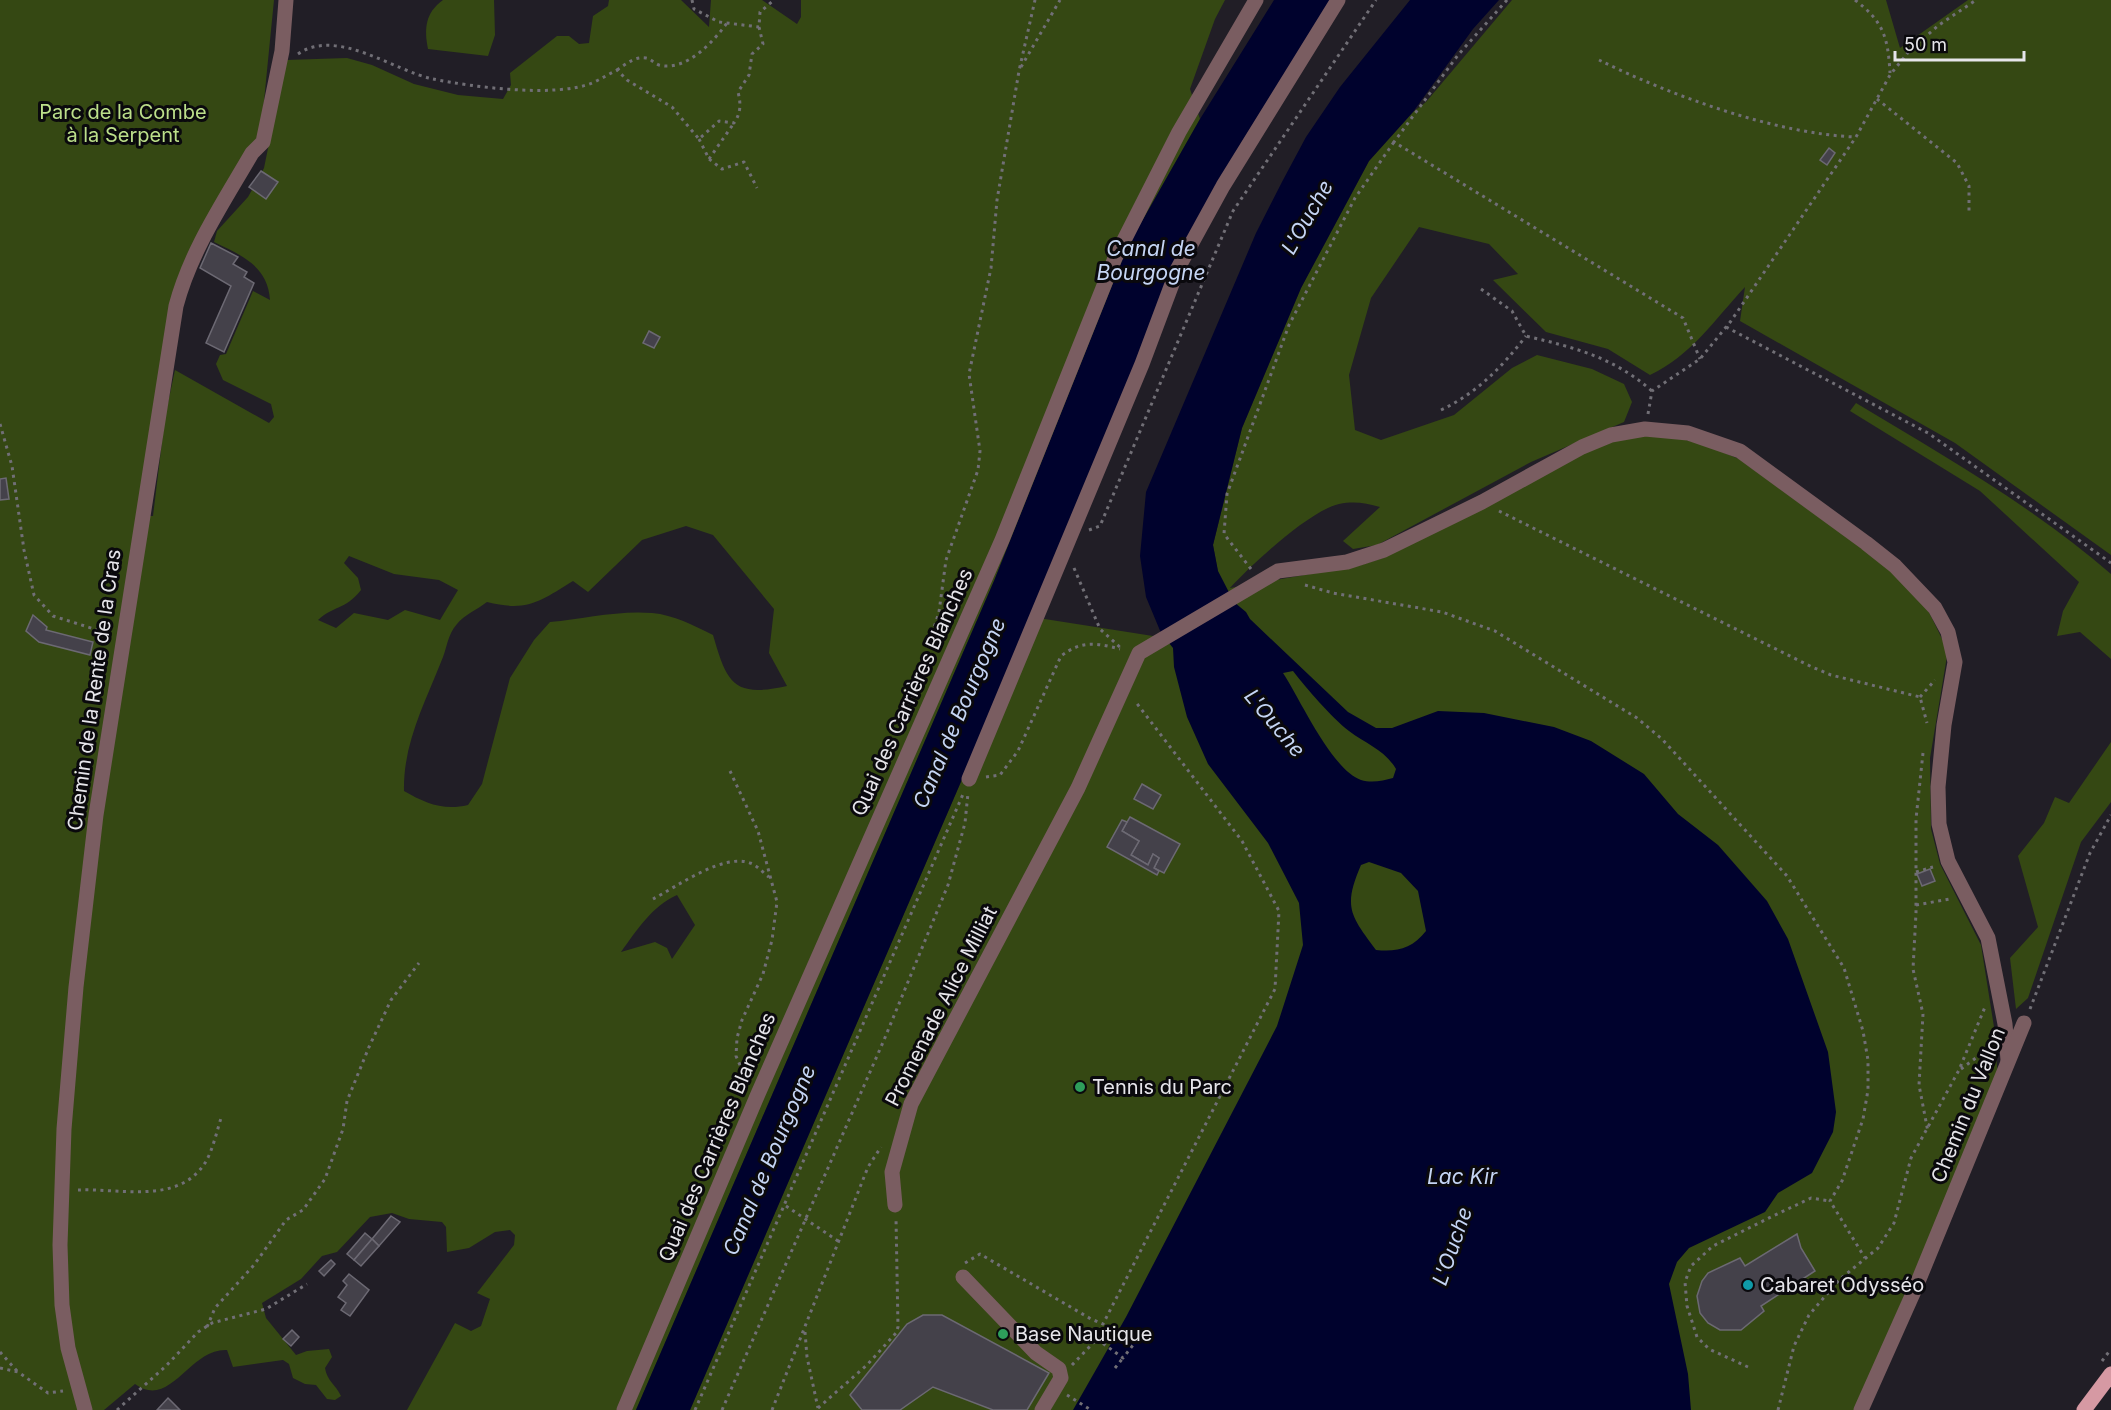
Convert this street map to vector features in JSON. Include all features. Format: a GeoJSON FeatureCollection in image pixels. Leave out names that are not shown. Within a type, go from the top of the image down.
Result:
{"type":"FeatureCollection","features":[{"type":"Feature","properties":{"kind":"main road"},"geometry":{"type":"LineString","coordinates":[[2084,1410],[2111,1374]]}},
{"type":"Feature","properties":{"kind":"street","name":"Chemin de la Rente de la Cras"},"geometry":{"type":"LineString","coordinates":[[85,1410],[68,1348],[62,1305],[60,1245],[64,1129],[77,975],[96,814],[122,637],[176,306],[184,275],[201,239],[252,153],[263,142],[282,51],[286,0]]}},
{"type":"Feature","properties":{"kind":"street","name":"Quai des Carrières Blanches"},"geometry":{"type":"LineString","coordinates":[[624,1410],[758,1094],[1002,540],[1115,258],[1179,132],[1256,0]]}},
{"type":"Feature","properties":{"kind":"street"},"geometry":{"type":"LineString","coordinates":[[969,779],[1070,538],[1178,268],[1223,186],[1338,0]]}},
{"type":"Feature","properties":{"kind":"street"},"geometry":{"type":"LineString","coordinates":[[1139,653],[1278,571],[1347,562],[1384,550],[1482,502],[1582,447],[1611,435],[1645,429],[1688,433],[1740,451],[1895,566],[1935,608],[1948,632],[1955,662],[1944,725],[1938,787],[1939,824],[1948,861],[1988,938],[2005,1024],[2008,1060]]}},
{"type":"Feature","properties":{"kind":"street","name":"Promenade Alice Milliat"},"geometry":{"type":"LineString","coordinates":[[895,1205],[892,1172],[911,1104],[1078,788],[1139,653]]}},
{"type":"Feature","properties":{"kind":"street","name":"Chemin du Vallon"},"geometry":{"type":"LineString","coordinates":[[1861,1410],[1915,1289],[2024,1023]]}},
{"type":"Feature","properties":{"kind":"street"},"geometry":{"type":"LineString","coordinates":[[963,1271],[1036,1353],[1059,1369],[1061,1373],[1055,1389],[1042,1410]]}},
{"type":"Feature","properties":{"kind":"path"},"geometry":{"type":"LineString","coordinates":[[692,0],[694,9],[719,22],[759,27]]}},
{"type":"Feature","properties":{"kind":"path"},"geometry":{"type":"LineString","coordinates":[[709,159],[734,123],[741,104],[738,92],[749,75],[749,62],[763,44],[759,27],[760,12],[774,0]]}},
{"type":"Feature","properties":{"kind":"path"},"geometry":{"type":"LineString","coordinates":[[906,715],[939,612],[946,560],[978,470],[980,452],[969,374],[991,268],[997,200],[1019,71],[1035,0]]}},
{"type":"Feature","properties":{"kind":"path"},"geometry":{"type":"LineString","coordinates":[[1019,71],[1060,0]]}},
{"type":"Feature","properties":{"kind":"path"},"geometry":{"type":"LineString","coordinates":[[1123,650],[1100,629],[1072,562],[1070,538],[1100,526],[1233,211],[1376,0]]}},
{"type":"Feature","properties":{"kind":"path"},"geometry":{"type":"LineString","coordinates":[[1252,586],[1243,555],[1224,534],[1227,495],[1289,325],[1354,198],[1458,55],[1507,0]]}},
{"type":"Feature","properties":{"kind":"path"},"geometry":{"type":"LineString","coordinates":[[1855,0],[1873,14],[1886,34],[1890,75]]}},
{"type":"Feature","properties":{"kind":"path"},"geometry":{"type":"LineString","coordinates":[[1645,429],[1652,391],[1700,359],[1726,327],[1856,137],[1890,75],[1910,50],[1939,25],[1976,0]]}},
{"type":"Feature","properties":{"kind":"path"},"geometry":{"type":"LineString","coordinates":[[282,51],[298,54],[309,47],[325,46],[348,49],[379,56],[399,68],[430,79],[538,91],[591,83],[633,59],[647,58],[659,65],[682,63],[716,38],[727,23]]}},
{"type":"Feature","properties":{"kind":"path"},"geometry":{"type":"LineString","coordinates":[[1599,60],[1635,78],[1787,129],[1856,137]]}},
{"type":"Feature","properties":{"kind":"path"},"geometry":{"type":"LineString","coordinates":[[616,69],[627,80],[672,107],[699,139],[709,159],[722,169],[744,162],[757,188]]}},
{"type":"Feature","properties":{"kind":"path"},"geometry":{"type":"LineString","coordinates":[[1877,99],[1957,163],[1970,186],[1969,213]]}},
{"type":"Feature","properties":{"kind":"path"},"geometry":{"type":"LineString","coordinates":[[699,139],[719,121],[734,123]]}},
{"type":"Feature","properties":{"kind":"path"},"geometry":{"type":"LineString","coordinates":[[1394,142],[1683,318],[1700,359]]}},
{"type":"Feature","properties":{"kind":"path"},"geometry":{"type":"LineString","coordinates":[[1481,289],[1512,311],[1526,336],[1607,359],[1631,373],[1652,391]]}},
{"type":"Feature","properties":{"kind":"path"},"geometry":{"type":"LineString","coordinates":[[1726,327],[1928,433],[2111,563]]}},
{"type":"Feature","properties":{"kind":"path"},"geometry":{"type":"LineString","coordinates":[[1441,411],[1464,399],[1488,380],[1526,336]]}},
{"type":"Feature","properties":{"kind":"path"},"geometry":{"type":"LineString","coordinates":[[0,424],[12,466],[24,550],[34,595],[53,616],[122,637]]}},
{"type":"Feature","properties":{"kind":"path"},"geometry":{"type":"LineString","coordinates":[[1482,502],[1812,667],[1832,675],[1920,697],[1927,723],[1926,731]]}},
{"type":"Feature","properties":{"kind":"path"},"geometry":{"type":"LineString","coordinates":[[1304,584],[1333,593],[1442,612],[1505,637],[1637,718],[1662,739],[1787,876],[1844,968],[1863,1031],[1868,1060],[1868,1090],[1863,1119],[1839,1188],[1830,1200]]}},
{"type":"Feature","properties":{"kind":"path"},"geometry":{"type":"LineString","coordinates":[[969,779],[1000,775],[1018,752],[1061,656],[1074,645],[1094,642],[1139,653]]}},
{"type":"Feature","properties":{"kind":"path"},"geometry":{"type":"LineString","coordinates":[[1061,1373],[1077,1361],[1097,1339],[1275,989],[1279,911],[1242,841],[1123,685]]}},
{"type":"Feature","properties":{"kind":"path"},"geometry":{"type":"LineString","coordinates":[[1924,750],[1916,819],[1913,969],[1923,1014],[1919,1084],[1928,1132]]}},
{"type":"Feature","properties":{"kind":"path"},"geometry":{"type":"LineString","coordinates":[[730,771],[758,831],[777,902],[772,940],[764,974],[742,1020],[737,1038],[736,1056],[742,1076],[758,1094]]}},
{"type":"Feature","properties":{"kind":"path"},"geometry":{"type":"LineString","coordinates":[[695,1410],[786,1206],[969,779]]}},
{"type":"Feature","properties":{"kind":"path"},"geometry":{"type":"LineString","coordinates":[[722,1410],[884,1040],[948,885],[965,823],[969,779]]}},
{"type":"Feature","properties":{"kind":"path","name":"Chemin du Vallon"},"geometry":{"type":"LineString","coordinates":[[2024,1023],[2090,853],[2111,815]]}},
{"type":"Feature","properties":{"kind":"path"},"geometry":{"type":"LineString","coordinates":[[653,898],[719,864],[738,860],[752,863],[770,879]]}},
{"type":"Feature","properties":{"kind":"path"},"geometry":{"type":"LineString","coordinates":[[1916,905],[1967,895]]}},
{"type":"Feature","properties":{"kind":"path"},"geometry":{"type":"LineString","coordinates":[[117,1410],[207,1327],[215,1308],[254,1265],[285,1220],[303,1210],[325,1179],[343,1129],[347,1101],[369,1047],[391,1000],[419,963]]}},
{"type":"Feature","properties":{"kind":"path"},"geometry":{"type":"LineString","coordinates":[[1778,1410],[1794,1346],[1809,1315],[1839,1280],[1878,1248],[1894,1223],[1911,1158],[1928,1132],[1959,1070],[1996,983]]}},
{"type":"Feature","properties":{"kind":"path"},"geometry":{"type":"LineString","coordinates":[[62,1191],[103,1189],[155,1192],[171,1188],[192,1177],[205,1162],[222,1115]]}},
{"type":"Feature","properties":{"kind":"path"},"geometry":{"type":"LineString","coordinates":[[772,1410],[868,1167],[886,1140]]}},
{"type":"Feature","properties":{"kind":"path"},"geometry":{"type":"LineString","coordinates":[[1749,1367],[1709,1349],[1697,1337],[1687,1306],[1685,1282],[1690,1266],[1713,1246],[1811,1198],[1830,1200]]}},
{"type":"Feature","properties":{"kind":"path"},"geometry":{"type":"LineString","coordinates":[[1830,1200],[1865,1258]]}},
{"type":"Feature","properties":{"kind":"path"},"geometry":{"type":"LineString","coordinates":[[805,1330],[807,1357],[818,1409],[867,1365],[896,1333],[898,1327],[895,1205]]}},
{"type":"Feature","properties":{"kind":"path"},"geometry":{"type":"LineString","coordinates":[[786,1206],[838,1241]]}},
{"type":"Feature","properties":{"kind":"path"},"geometry":{"type":"LineString","coordinates":[[963,1271],[980,1254],[1091,1320],[1103,1324]]}},
{"type":"Feature","properties":{"kind":"path"},"geometry":{"type":"LineString","coordinates":[[207,1327],[266,1309],[307,1284]]}},
{"type":"Feature","properties":{"kind":"path"},"geometry":{"type":"LineString","coordinates":[[1097,1339],[1123,1358]]}},
{"type":"Feature","properties":{"kind":"path"},"geometry":{"type":"LineString","coordinates":[[1115,1368],[1133,1345]]}},
{"type":"Feature","properties":{"kind":"path"},"geometry":{"type":"LineString","coordinates":[[0,1352],[18,1372],[48,1393],[80,1388]]}},
{"type":"Feature","properties":{"kind":"path"},"geometry":{"type":"LineString","coordinates":[[0,1368],[18,1372]]}},
{"type":"Feature","properties":{"kind":"path"},"geometry":{"type":"LineString","coordinates":[[1074,1400],[1091,1410]]}},
{"type":"Feature","properties":{"kind":"green space","name":"Parc de la Combe à la Serpent"},"geometry":{"type":"Polygon","coordinates":[[[0,0],[274,0],[262,121],[252,153],[186,260],[136,516],[153,516],[165,417],[175,370],[269,423],[274,417],[271,404],[223,380],[216,364],[220,355],[226,354],[253,291],[270,300],[268,288],[259,270],[243,257],[214,242],[217,231],[248,197],[264,168],[286,60],[347,58],[372,65],[414,84],[458,95],[503,99],[511,85],[510,73],[557,36],[569,36],[579,44],[589,43],[593,16],[608,6],[609,0],[681,0],[709,27],[711,0],[762,0],[797,24],[801,17],[801,0],[1225,0],[1215,19],[1190,89],[1200,119],[1128,246],[994,581],[636,1410],[407,1410],[455,1323],[471,1331],[481,1326],[490,1299],[477,1293],[514,1245],[515,1235],[510,1230],[495,1232],[469,1248],[447,1252],[446,1227],[442,1222],[409,1219],[392,1213],[370,1217],[337,1252],[322,1256],[301,1279],[262,1303],[266,1318],[296,1355],[307,1351],[329,1349],[332,1357],[325,1368],[326,1372],[341,1396],[335,1400],[327,1399],[316,1385],[305,1384],[293,1378],[289,1364],[283,1360],[233,1367],[227,1350],[214,1352],[202,1358],[170,1384],[159,1389],[148,1390],[135,1384],[104,1410],[0,1410],[0,0]],[[686,526],[642,540],[588,592],[573,581],[551,595],[532,603],[513,606],[487,602],[460,621],[449,637],[416,725],[407,757],[404,791],[434,805],[459,807],[468,805],[482,784],[510,678],[534,640],[550,622],[639,612],[668,616],[713,635],[723,665],[735,683],[755,690],[787,686],[769,653],[774,609],[713,535],[686,526]],[[349,556],[344,563],[358,578],[361,590],[344,605],[318,620],[336,628],[354,613],[388,620],[405,610],[440,620],[458,590],[439,580],[394,574],[349,556]],[[677,895],[646,919],[621,952],[655,942],[667,948],[672,959],[695,925],[677,895]]]}},
{"type":"Feature","properties":{"kind":"green space"},"geometry":{"type":"Polygon","coordinates":[[[443,0],[494,0],[495,35],[488,56],[428,49],[427,22],[432,10],[443,0]]]}},
{"type":"Feature","properties":{"kind":"green space"},"geometry":{"type":"Polygon","coordinates":[[[1512,0],[1886,0],[1900,48],[1968,0],[2111,0],[2111,555],[1955,443],[1740,321],[1745,287],[1690,347],[1678,358],[1650,375],[1608,349],[1546,332],[1493,280],[1518,274],[1489,244],[1419,227],[1371,298],[1349,375],[1355,430],[1381,440],[1454,415],[1512,368],[1537,355],[1592,369],[1624,384],[1632,402],[1624,422],[1531,462],[1377,545],[1353,549],[1343,541],[1380,507],[1350,503],[1339,504],[1327,509],[1281,540],[1230,588],[1361,565],[1383,558],[1600,445],[1627,437],[1649,435],[1689,441],[1739,459],[1886,566],[1926,606],[1945,645],[1947,656],[1930,758],[1931,829],[1940,864],[1981,945],[1994,1027],[1998,1079],[1855,1410],[690,1410],[1032,617],[1153,636],[1161,633],[1218,572],[1213,545],[1242,428],[1301,288],[1369,161],[1413,112],[1426,102],[1512,0]]]}},
{"type":"Feature","properties":{"kind":"green space"},"geometry":{"type":"Polygon","coordinates":[[[1856,403],[2020,504],[2111,574],[2111,659],[2080,632],[2057,636],[2063,611],[2079,582],[1980,491],[1850,411],[1856,403]]]}},
{"type":"Feature","properties":{"kind":"green space"},"geometry":{"type":"Polygon","coordinates":[[[2111,742],[2111,802],[2081,842],[2028,998],[2016,1009],[2010,958],[2038,927],[2018,856],[2044,823],[2055,797],[2069,803],[2111,742]]]}},
{"type":"Feature","properties":{"kind":"water","name":"Canal de Bourgogne"},"geometry":{"type":"Polygon","coordinates":[[[1274,0],[1331,0],[1241,143],[1032,617],[690,1410],[636,1410],[994,581],[1128,246],[1200,119],[1274,0]]]}},
{"type":"Feature","properties":{"kind":"water","name":"Lac Kir"},"geometry":{"type":"Polygon","coordinates":[[[1410,0],[1499,0],[1473,29],[1413,112],[1369,161],[1301,288],[1242,428],[1213,545],[1218,571],[1234,602],[1348,712],[1376,728],[1392,728],[1438,711],[1484,713],[1554,727],[1591,741],[1644,774],[1678,814],[1718,845],[1767,901],[1788,939],[1828,1052],[1836,1112],[1833,1132],[1812,1173],[1778,1193],[1765,1212],[1689,1248],[1677,1262],[1669,1284],[1688,1374],[1691,1410],[1073,1410],[1126,1317],[1277,1026],[1303,945],[1299,903],[1268,843],[1208,764],[1187,717],[1174,667],[1173,648],[1161,633],[1146,597],[1140,556],[1146,492],[1256,233],[1306,137],[1340,87],[1410,0]],[[1293,671],[1283,673],[1328,749],[1339,763],[1350,774],[1361,780],[1377,781],[1393,778],[1396,769],[1392,762],[1342,725],[1293,671]],[[1369,862],[1361,865],[1352,891],[1351,901],[1355,919],[1376,950],[1404,948],[1415,942],[1426,931],[1418,891],[1401,873],[1369,862]]]}},
{"type":"Feature","properties":{"kind":"building"},"geometry":{"type":"Polygon","coordinates":[[[1829,148],[1835,153],[1827,165],[1820,160],[1829,148]]]}},
{"type":"Feature","properties":{"kind":"building"},"geometry":{"type":"Polygon","coordinates":[[[261,171],[278,182],[266,199],[249,187],[261,171]]]}},
{"type":"Feature","properties":{"kind":"building"},"geometry":{"type":"Polygon","coordinates":[[[211,243],[238,257],[233,264],[247,272],[244,277],[254,283],[224,352],[206,343],[231,286],[200,268],[211,243]]]}},
{"type":"Feature","properties":{"kind":"building"},"geometry":{"type":"Polygon","coordinates":[[[649,331],[660,337],[654,348],[643,343],[649,331]]]}},
{"type":"Feature","properties":{"kind":"building"},"geometry":{"type":"Polygon","coordinates":[[[6,478],[9,499],[0,500],[0,479],[6,478]]]}},
{"type":"Feature","properties":{"kind":"building"},"geometry":{"type":"Polygon","coordinates":[[[33,615],[47,627],[46,630],[93,642],[90,655],[39,642],[26,631],[33,615]]]}},
{"type":"Feature","properties":{"kind":"building"},"geometry":{"type":"Polygon","coordinates":[[[1142,784],[1161,795],[1153,809],[1134,799],[1142,784]]]}},
{"type":"Feature","properties":{"kind":"building"},"geometry":{"type":"Polygon","coordinates":[[[1130,817],[1180,844],[1164,873],[1154,868],[1159,858],[1153,854],[1148,865],[1131,855],[1139,841],[1122,831],[1130,817]]]}},
{"type":"Feature","properties":{"kind":"building"},"geometry":{"type":"Polygon","coordinates":[[[1122,820],[1127,822],[1122,831],[1139,841],[1131,855],[1148,865],[1153,854],[1159,858],[1154,868],[1159,871],[1157,875],[1107,847],[1122,820]]]}},
{"type":"Feature","properties":{"kind":"building"},"geometry":{"type":"Polygon","coordinates":[[[1930,869],[1935,881],[1922,886],[1917,874],[1930,869]]]}},
{"type":"Feature","properties":{"kind":"building"},"geometry":{"type":"Polygon","coordinates":[[[391,1216],[400,1222],[379,1246],[372,1239],[391,1216]]]}},
{"type":"Feature","properties":{"kind":"building"},"geometry":{"type":"Polygon","coordinates":[[[365,1233],[372,1239],[354,1260],[347,1254],[365,1233]]]}},
{"type":"Feature","properties":{"kind":"building","name":"Cabaret Odysséo"},"geometry":{"type":"Polygon","coordinates":[[[1797,1234],[1801,1248],[1815,1271],[1761,1306],[1764,1311],[1741,1330],[1720,1330],[1708,1323],[1700,1313],[1697,1296],[1702,1281],[1708,1273],[1740,1258],[1745,1266],[1797,1234]]]}},
{"type":"Feature","properties":{"kind":"building"},"geometry":{"type":"Polygon","coordinates":[[[372,1239],[379,1246],[361,1266],[354,1260],[372,1239]]]}},
{"type":"Feature","properties":{"kind":"building"},"geometry":{"type":"Polygon","coordinates":[[[331,1260],[335,1264],[324,1276],[319,1271],[331,1260]]]}},
{"type":"Feature","properties":{"kind":"building"},"geometry":{"type":"Polygon","coordinates":[[[349,1274],[369,1290],[350,1316],[341,1310],[346,1303],[338,1297],[347,1285],[343,1281],[349,1274]]]}},
{"type":"Feature","properties":{"kind":"building"},"geometry":{"type":"Polygon","coordinates":[[[923,1315],[942,1315],[1049,1373],[1027,1410],[993,1410],[933,1387],[900,1410],[862,1410],[850,1395],[907,1324],[923,1315]]]}},
{"type":"Feature","properties":{"kind":"building"},"geometry":{"type":"Polygon","coordinates":[[[292,1330],[299,1337],[291,1346],[283,1339],[292,1330]]]}},
{"type":"Feature","properties":{"kind":"building"},"geometry":{"type":"Polygon","coordinates":[[[168,1398],[180,1410],[157,1410],[168,1398]]]}},
{"type":"Feature","properties":{"kind":"place","name":"Tennis du Parc"},"geometry":{"type":"Point","coordinates":[1080,1087]}},
{"type":"Feature","properties":{"kind":"place","name":"Cabaret Odysséo"},"geometry":{"type":"Point","coordinates":[1748,1285]}},
{"type":"Feature","properties":{"kind":"place","name":"Base Nautique"},"geometry":{"type":"Point","coordinates":[1003,1334]}},
{"type":"Feature","properties":{"kind":"water label","name":"L'Ouche"},"geometry":{"type":"Point","coordinates":[1307,217]}},
{"type":"Feature","properties":{"kind":"water label","name":"L'Ouche"},"geometry":{"type":"Point","coordinates":[1275,723]}},
{"type":"Feature","properties":{"kind":"water label","name":"L'Ouche"},"geometry":{"type":"Point","coordinates":[1452,1246]}}]}
